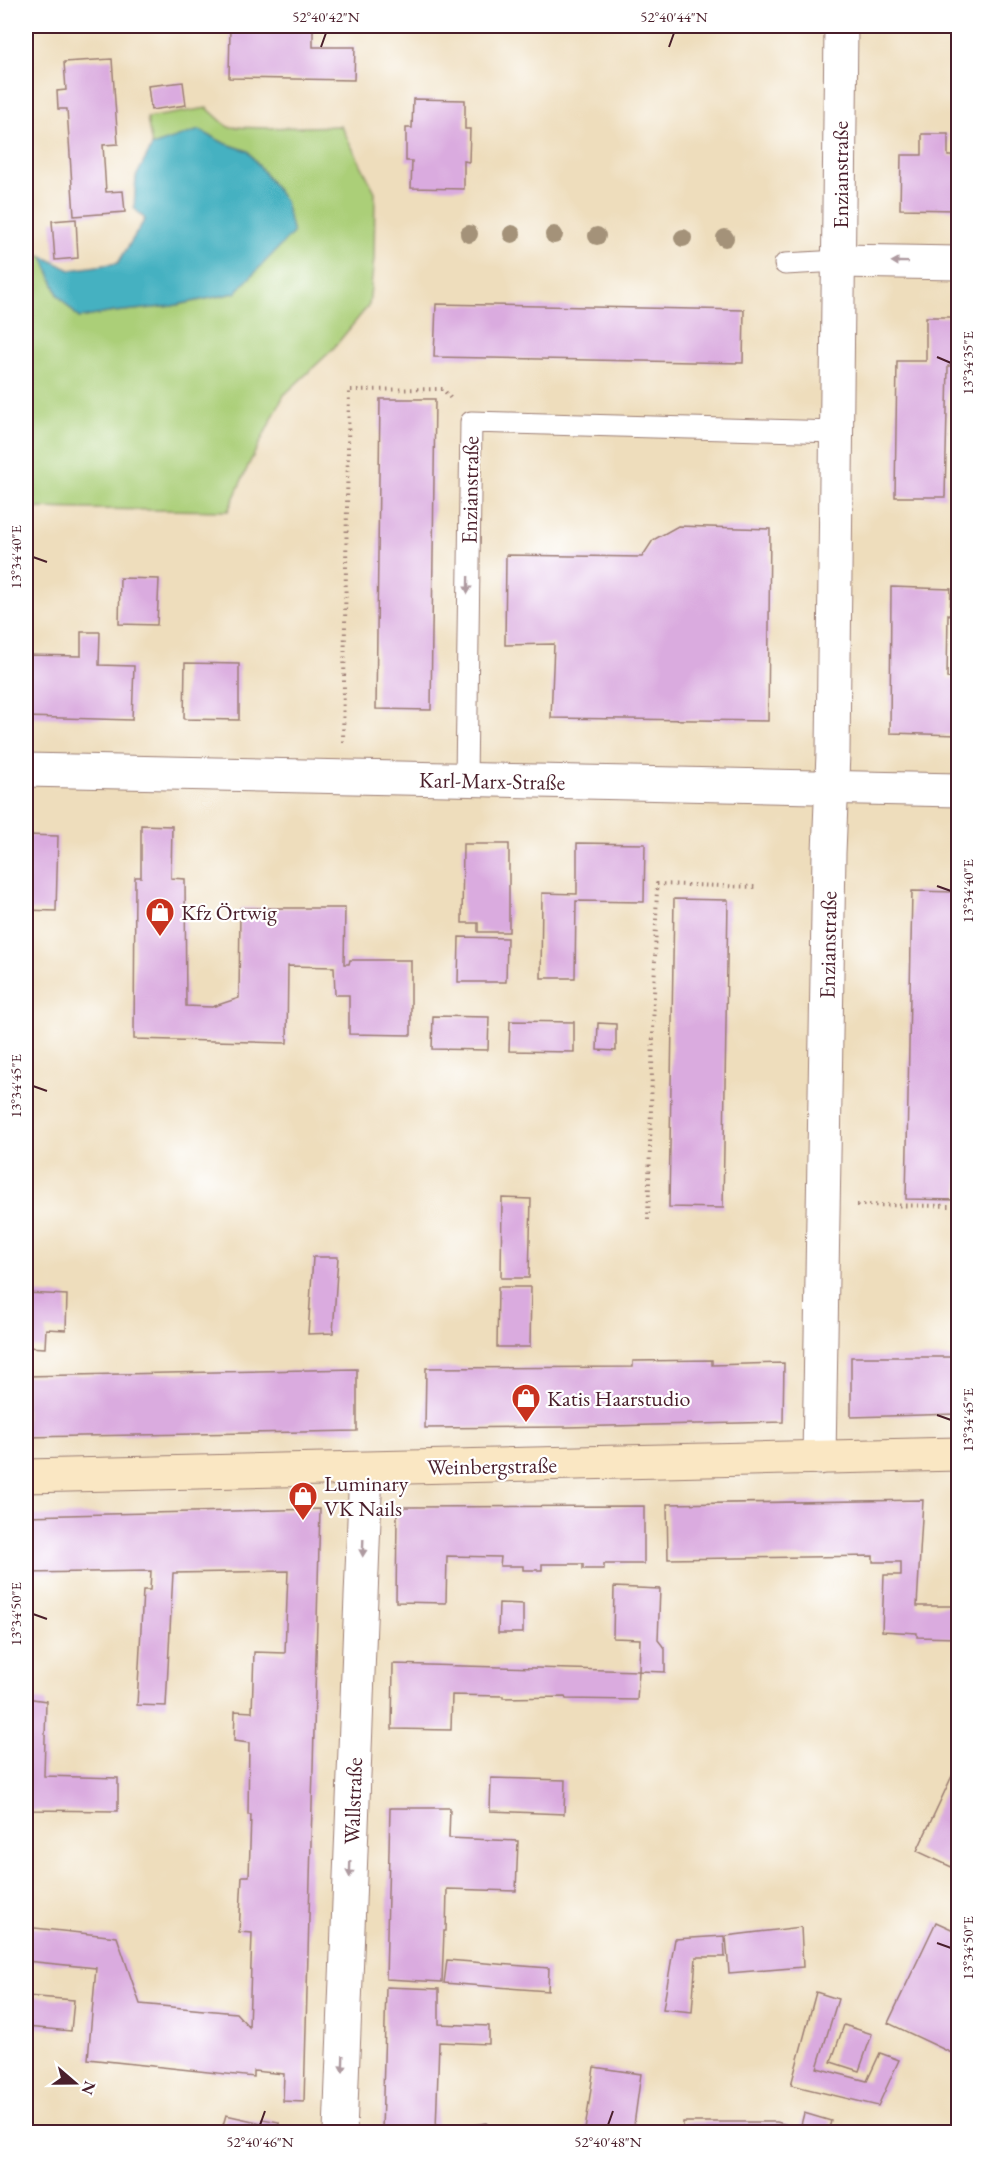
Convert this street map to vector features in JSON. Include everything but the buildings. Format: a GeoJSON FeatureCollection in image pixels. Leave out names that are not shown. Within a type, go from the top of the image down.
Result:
{"type":"FeatureCollection","features":[{"type":"Feature","properties":{"kind":"street","name":"Enzianstraße"},"geometry":{"type":"LineString","coordinates":[[819,1458],[829,853],[833,789],[841,26]]}},
{"type":"Feature","properties":{"kind":"street"},"geometry":{"type":"LineString","coordinates":[[839,261],[958,263]]}},
{"type":"Feature","properties":{"kind":"street","name":"Karl-Marx-Straße"},"geometry":{"type":"LineString","coordinates":[[26,770],[958,790]]}},
{"type":"Feature","properties":{"kind":"street","name":"Weinbergstraße"},"geometry":{"type":"LineString","coordinates":[[26,1476],[958,1454]]}},
{"type":"Feature","properties":{"kind":"street","name":"Wallstraße"},"geometry":{"type":"LineString","coordinates":[[340,2133],[366,1469]]}},
{"type":"Feature","properties":{"kind":"lane"},"geometry":{"type":"LineString","coordinates":[[785,264],[839,261]]}},
{"type":"Feature","properties":{"kind":"lane","name":"Enzianstraße"},"geometry":{"type":"LineString","coordinates":[[466,780],[471,422],[836,432]]}},
{"type":"Feature","properties":{"kind":"path"},"geometry":{"type":"LineString","coordinates":[[343,748],[349,390],[443,389],[471,422]]}},
{"type":"Feature","properties":{"kind":"path"},"geometry":{"type":"LineString","coordinates":[[648,1220],[657,884],[757,887]]}},
{"type":"Feature","properties":{"kind":"path"},"geometry":{"type":"LineString","coordinates":[[850,1205],[958,1206]]}},
{"type":"Feature","properties":{"kind":"green space"},"geometry":{"type":"Polygon","coordinates":[[[207,108],[228,127],[341,126],[375,192],[374,259],[369,305],[332,350],[284,395],[228,511],[26,508],[26,257],[43,256],[58,295],[79,318],[172,306],[235,293],[248,151],[199,131],[152,146],[147,118],[207,108]]]}},
{"type":"Feature","properties":{"kind":"water"},"geometry":{"type":"Polygon","coordinates":[[[199,130],[224,143],[248,151],[285,201],[293,233],[235,293],[172,306],[79,318],[58,295],[43,256],[70,270],[118,263],[145,219],[134,208],[136,177],[152,146],[199,130]]]}},
{"type":"Feature","properties":{"kind":"place","name":"Kfz Örtwig"},"geometry":{"type":"Point","coordinates":[160,938]}},
{"type":"Feature","properties":{"kind":"place","name":"Katis Haarstudio"},"geometry":{"type":"Point","coordinates":[526,1424]}},
{"type":"Feature","properties":{"kind":"place","name":"Luminary VK Nails"},"geometry":{"type":"Point","coordinates":[303,1522]}}]}
